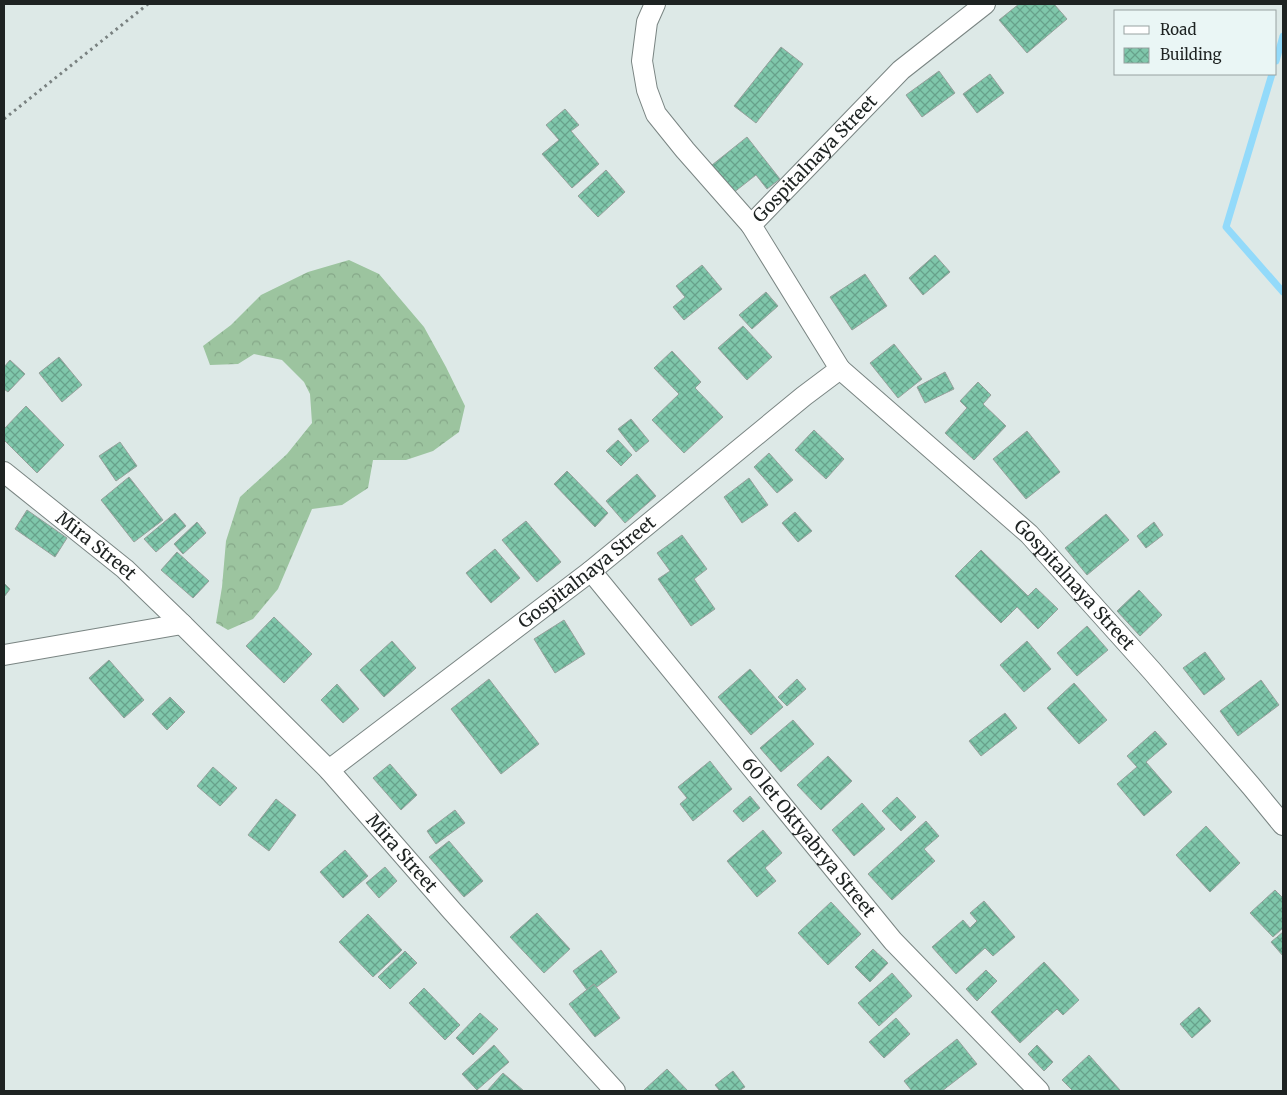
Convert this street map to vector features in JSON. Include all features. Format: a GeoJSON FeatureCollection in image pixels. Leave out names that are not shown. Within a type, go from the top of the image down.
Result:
{"type":"FeatureCollection","features":[{"type":"Feature","properties":{"kind":"street"},"geometry":{"type":"LineString","coordinates":[[655,4],[647,22],[642,60],[647,90],[656,114],[751,225]]}},
{"type":"Feature","properties":{"kind":"street","name":"Gospitalnaya Street"},"geometry":{"type":"LineString","coordinates":[[985,4],[900,70],[751,225],[840,369],[1029,534],[1152,671],[1283,825]]}},
{"type":"Feature","properties":{"kind":"street","name":"Gospitalnaya Street"},"geometry":{"type":"LineString","coordinates":[[330,770],[591,571],[804,396],[840,369]]}},
{"type":"Feature","properties":{"kind":"street","name":"Mira Street"},"geometry":{"type":"LineString","coordinates":[[4,472],[125,569],[330,770],[452,911],[615,1091]]}},
{"type":"Feature","properties":{"kind":"street","name":"60 let Oktyabrya Street"},"geometry":{"type":"LineString","coordinates":[[591,571],[893,941],[1039,1091]]}},
{"type":"Feature","properties":{"kind":"street"},"geometry":{"type":"LineString","coordinates":[[4,656],[182,624]]}},
{"type":"Feature","properties":{"kind":"path"},"geometry":{"type":"LineString","coordinates":[[4,119],[148,4]]}},
{"type":"Feature","properties":{"kind":"green space"},"geometry":{"type":"Polygon","coordinates":[[[349,260],[379,274],[424,327],[465,406],[459,432],[433,451],[406,460],[373,460],[368,488],[342,505],[312,509],[278,589],[253,619],[228,630],[216,623],[222,587],[226,541],[240,497],[287,454],[312,423],[310,394],[304,382],[282,360],[254,354],[238,364],[210,365],[203,346],[231,325],[261,295],[308,272],[349,260]]]}},
{"type":"Feature","properties":{"kind":"building"},"geometry":{"type":"Polygon","coordinates":[[[1019,4],[1054,4],[1067,19],[1027,53],[999,20],[1019,4]]]}},
{"type":"Feature","properties":{"kind":"building"},"geometry":{"type":"Polygon","coordinates":[[[781,47],[803,64],[756,123],[734,106],[781,47]]]}},
{"type":"Feature","properties":{"kind":"building"},"geometry":{"type":"Polygon","coordinates":[[[939,71],[955,93],[922,117],[906,95],[939,71]]]}},
{"type":"Feature","properties":{"kind":"building"},"geometry":{"type":"Polygon","coordinates":[[[990,74],[1004,93],[977,113],[963,94],[990,74]]]}},
{"type":"Feature","properties":{"kind":"building"},"geometry":{"type":"Polygon","coordinates":[[[565,109],[579,125],[571,131],[599,164],[572,188],[542,154],[559,140],[546,125],[565,109]]]}},
{"type":"Feature","properties":{"kind":"building"},"geometry":{"type":"Polygon","coordinates":[[[747,137],[780,179],[767,189],[756,175],[733,193],[712,165],[747,137]]]}},
{"type":"Feature","properties":{"kind":"building"},"geometry":{"type":"Polygon","coordinates":[[[606,170],[625,192],[598,217],[578,196],[606,170]]]}},
{"type":"Feature","properties":{"kind":"building"},"geometry":{"type":"Polygon","coordinates":[[[935,255],[950,272],[923,295],[909,278],[935,255]]]}},
{"type":"Feature","properties":{"kind":"building"},"geometry":{"type":"Polygon","coordinates":[[[702,265],[722,289],[684,320],[673,307],[685,297],[676,286],[702,265]]]}},
{"type":"Feature","properties":{"kind":"building"},"geometry":{"type":"Polygon","coordinates":[[[865,274],[887,306],[852,330],[830,297],[865,274]]]}},
{"type":"Feature","properties":{"kind":"building"},"geometry":{"type":"Polygon","coordinates":[[[766,292],[778,306],[752,329],[739,315],[766,292]]]}},
{"type":"Feature","properties":{"kind":"building"},"geometry":{"type":"Polygon","coordinates":[[[743,326],[772,357],[747,380],[718,348],[743,326]]]}},
{"type":"Feature","properties":{"kind":"building"},"geometry":{"type":"Polygon","coordinates":[[[894,344],[922,379],[898,398],[870,363],[894,344]]]}},
{"type":"Feature","properties":{"kind":"building"},"geometry":{"type":"Polygon","coordinates":[[[672,351],[701,382],[695,388],[723,417],[684,453],[652,420],[679,394],[654,368],[672,351]]]}},
{"type":"Feature","properties":{"kind":"building"},"geometry":{"type":"Polygon","coordinates":[[[59,357],[82,385],[62,402],[39,373],[59,357]]]}},
{"type":"Feature","properties":{"kind":"building"},"geometry":{"type":"Polygon","coordinates":[[[10,360],[25,374],[8,392],[4,389],[4,367],[10,360]]]}},
{"type":"Feature","properties":{"kind":"building"},"geometry":{"type":"Polygon","coordinates":[[[945,372],[954,389],[925,403],[917,387],[945,372]]]}},
{"type":"Feature","properties":{"kind":"building"},"geometry":{"type":"Polygon","coordinates":[[[978,382],[991,395],[983,404],[1006,426],[974,460],[945,433],[967,408],[960,401],[978,382]]]}},
{"type":"Feature","properties":{"kind":"building"},"geometry":{"type":"Polygon","coordinates":[[[26,406],[64,445],[37,473],[4,440],[4,429],[26,406]]]}},
{"type":"Feature","properties":{"kind":"building"},"geometry":{"type":"Polygon","coordinates":[[[631,419],[649,441],[636,452],[618,429],[631,419]]]}},
{"type":"Feature","properties":{"kind":"building"},"geometry":{"type":"Polygon","coordinates":[[[814,430],[844,459],[826,479],[795,450],[814,430]]]}},
{"type":"Feature","properties":{"kind":"building"},"geometry":{"type":"Polygon","coordinates":[[[1027,431],[1060,472],[1026,499],[993,459],[1027,431]]]}},
{"type":"Feature","properties":{"kind":"building"},"geometry":{"type":"Polygon","coordinates":[[[618,440],[632,455],[621,466],[606,451],[618,440]]]}},
{"type":"Feature","properties":{"kind":"building"},"geometry":{"type":"Polygon","coordinates":[[[120,442],[137,466],[116,481],[99,456],[120,442]]]}},
{"type":"Feature","properties":{"kind":"building"},"geometry":{"type":"Polygon","coordinates":[[[769,453],[793,480],[777,493],[754,467],[769,453]]]}},
{"type":"Feature","properties":{"kind":"building"},"geometry":{"type":"Polygon","coordinates":[[[567,471],[608,513],[595,527],[554,484],[567,471]]]}},
{"type":"Feature","properties":{"kind":"building"},"geometry":{"type":"Polygon","coordinates":[[[637,474],[656,496],[625,523],[606,501],[637,474]]]}},
{"type":"Feature","properties":{"kind":"building"},"geometry":{"type":"Polygon","coordinates":[[[129,477],[163,520],[134,542],[101,500],[129,477]]]}},
{"type":"Feature","properties":{"kind":"building"},"geometry":{"type":"Polygon","coordinates":[[[749,478],[768,505],[742,523],[724,497],[749,478]]]}},
{"type":"Feature","properties":{"kind":"building"},"geometry":{"type":"Polygon","coordinates":[[[27,510],[67,538],[55,557],[15,529],[27,510]]]}},
{"type":"Feature","properties":{"kind":"building"},"geometry":{"type":"Polygon","coordinates":[[[795,512],[812,531],[798,542],[782,523],[795,512]]]}},
{"type":"Feature","properties":{"kind":"building"},"geometry":{"type":"Polygon","coordinates":[[[175,513],[186,526],[156,552],[144,539],[175,513]]]}},
{"type":"Feature","properties":{"kind":"building"},"geometry":{"type":"Polygon","coordinates":[[[1106,514],[1129,540],[1087,575],[1065,548],[1106,514]]]}},
{"type":"Feature","properties":{"kind":"building"},"geometry":{"type":"Polygon","coordinates":[[[526,521],[561,562],[537,582],[502,540],[526,521]]]}},
{"type":"Feature","properties":{"kind":"building"},"geometry":{"type":"Polygon","coordinates":[[[197,522],[206,533],[183,554],[174,544],[197,522]]]}},
{"type":"Feature","properties":{"kind":"building"},"geometry":{"type":"Polygon","coordinates":[[[1154,522],[1163,535],[1146,548],[1137,536],[1154,522]]]}},
{"type":"Feature","properties":{"kind":"building"},"geometry":{"type":"Polygon","coordinates":[[[682,535],[707,569],[694,579],[715,609],[691,626],[658,579],[670,571],[657,553],[682,535]]]}},
{"type":"Feature","properties":{"kind":"building"},"geometry":{"type":"Polygon","coordinates":[[[495,549],[520,578],[491,603],[466,573],[495,549]]]}},
{"type":"Feature","properties":{"kind":"building"},"geometry":{"type":"Polygon","coordinates":[[[981,550],[1028,596],[1036,588],[1058,609],[1038,629],[1017,607],[1001,623],[955,576],[981,550]]]}},
{"type":"Feature","properties":{"kind":"building"},"geometry":{"type":"Polygon","coordinates":[[[177,552],[209,581],[193,598],[161,570],[177,552]]]}},
{"type":"Feature","properties":{"kind":"building"},"geometry":{"type":"Polygon","coordinates":[[[4,583],[10,589],[4,597],[4,583]]]}},
{"type":"Feature","properties":{"kind":"building"},"geometry":{"type":"Polygon","coordinates":[[[1139,590],[1162,615],[1140,636],[1117,611],[1139,590]]]}},
{"type":"Feature","properties":{"kind":"building"},"geometry":{"type":"Polygon","coordinates":[[[274,617],[312,654],[284,683],[246,646],[274,617]]]}},
{"type":"Feature","properties":{"kind":"building"},"geometry":{"type":"Polygon","coordinates":[[[564,620],[585,654],[555,673],[534,639],[564,620]]]}},
{"type":"Feature","properties":{"kind":"building"},"geometry":{"type":"Polygon","coordinates":[[[1087,626],[1108,650],[1077,676],[1057,653],[1087,626]]]}},
{"type":"Feature","properties":{"kind":"building"},"geometry":{"type":"Polygon","coordinates":[[[392,641],[416,668],[384,697],[360,670],[392,641]]]}},
{"type":"Feature","properties":{"kind":"building"},"geometry":{"type":"Polygon","coordinates":[[[1027,641],[1051,669],[1024,692],[1000,665],[1027,641]]]}},
{"type":"Feature","properties":{"kind":"building"},"geometry":{"type":"Polygon","coordinates":[[[1205,652],[1225,679],[1204,695],[1183,668],[1205,652]]]}},
{"type":"Feature","properties":{"kind":"building"},"geometry":{"type":"Polygon","coordinates":[[[109,660],[144,700],[124,718],[89,678],[109,660]]]}},
{"type":"Feature","properties":{"kind":"building"},"geometry":{"type":"Polygon","coordinates":[[[750,669],[783,707],[751,735],[718,697],[750,669]]]}},
{"type":"Feature","properties":{"kind":"building"},"geometry":{"type":"Polygon","coordinates":[[[489,679],[539,744],[501,774],[451,709],[489,679]]]}},
{"type":"Feature","properties":{"kind":"building"},"geometry":{"type":"Polygon","coordinates":[[[797,679],[806,689],[787,706],[778,697],[797,679]]]}},
{"type":"Feature","properties":{"kind":"building"},"geometry":{"type":"Polygon","coordinates":[[[1261,680],[1279,705],[1238,736],[1220,711],[1261,680]]]}},
{"type":"Feature","properties":{"kind":"building"},"geometry":{"type":"Polygon","coordinates":[[[1074,683],[1107,720],[1079,744],[1047,708],[1074,683]]]}},
{"type":"Feature","properties":{"kind":"building"},"geometry":{"type":"Polygon","coordinates":[[[337,684],[359,709],[343,723],[321,700],[337,684]]]}},
{"type":"Feature","properties":{"kind":"building"},"geometry":{"type":"Polygon","coordinates":[[[170,697],[185,712],[167,730],[152,714],[170,697]]]}},
{"type":"Feature","properties":{"kind":"building"},"geometry":{"type":"Polygon","coordinates":[[[1005,713],[1017,728],[981,756],[969,741],[1005,713]]]}},
{"type":"Feature","properties":{"kind":"building"},"geometry":{"type":"Polygon","coordinates":[[[793,720],[814,744],[781,772],[760,748],[793,720]]]}},
{"type":"Feature","properties":{"kind":"building"},"geometry":{"type":"Polygon","coordinates":[[[1155,731],[1167,744],[1146,762],[1172,792],[1144,816],[1117,784],[1137,767],[1127,756],[1155,731]]]}},
{"type":"Feature","properties":{"kind":"building"},"geometry":{"type":"Polygon","coordinates":[[[828,756],[852,781],[821,810],[797,785],[828,756]]]}},
{"type":"Feature","properties":{"kind":"building"},"geometry":{"type":"Polygon","coordinates":[[[710,761],[732,789],[693,821],[680,804],[687,798],[678,787],[710,761]]]}},
{"type":"Feature","properties":{"kind":"building"},"geometry":{"type":"Polygon","coordinates":[[[390,764],[417,795],[401,810],[373,778],[390,764]]]}},
{"type":"Feature","properties":{"kind":"building"},"geometry":{"type":"Polygon","coordinates":[[[213,767],[237,788],[220,806],[197,786],[213,767]]]}},
{"type":"Feature","properties":{"kind":"building"},"geometry":{"type":"Polygon","coordinates":[[[750,796],[760,808],[743,822],[733,811],[750,796]]]}},
{"type":"Feature","properties":{"kind":"building"},"geometry":{"type":"Polygon","coordinates":[[[897,797],[916,817],[901,831],[882,811],[897,797]]]}},
{"type":"Feature","properties":{"kind":"building"},"geometry":{"type":"Polygon","coordinates":[[[276,799],[296,815],[269,851],[248,835],[276,799]]]}},
{"type":"Feature","properties":{"kind":"building"},"geometry":{"type":"Polygon","coordinates":[[[862,803],[885,829],[854,856],[832,830],[862,803]]]}},
{"type":"Feature","properties":{"kind":"building"},"geometry":{"type":"Polygon","coordinates":[[[455,810],[465,823],[436,844],[427,831],[455,810]]]}},
{"type":"Feature","properties":{"kind":"building"},"geometry":{"type":"Polygon","coordinates":[[[926,821],[939,836],[924,849],[935,861],[892,900],[868,874],[926,821]]]}},
{"type":"Feature","properties":{"kind":"building"},"geometry":{"type":"Polygon","coordinates":[[[1206,826],[1240,863],[1210,892],[1176,855],[1206,826]]]}},
{"type":"Feature","properties":{"kind":"building"},"geometry":{"type":"Polygon","coordinates":[[[763,830],[782,853],[765,868],[776,881],[757,897],[727,861],[763,830]]]}},
{"type":"Feature","properties":{"kind":"building"},"geometry":{"type":"Polygon","coordinates":[[[449,841],[483,881],[464,897],[429,857],[449,841]]]}},
{"type":"Feature","properties":{"kind":"building"},"geometry":{"type":"Polygon","coordinates":[[[345,850],[368,876],[343,898],[320,872],[345,850]]]}},
{"type":"Feature","properties":{"kind":"building"},"geometry":{"type":"Polygon","coordinates":[[[385,867],[397,881],[379,898],[366,883],[385,867]]]}},
{"type":"Feature","properties":{"kind":"building"},"geometry":{"type":"Polygon","coordinates":[[[1275,890],[1283,898],[1283,928],[1273,937],[1250,913],[1275,890]]]}},
{"type":"Feature","properties":{"kind":"building"},"geometry":{"type":"Polygon","coordinates":[[[984,901],[1015,937],[993,956],[985,948],[956,974],[932,947],[963,920],[970,928],[977,921],[970,913],[984,901]]]}},
{"type":"Feature","properties":{"kind":"building"},"geometry":{"type":"Polygon","coordinates":[[[831,902],[861,934],[828,965],[798,933],[831,902]]]}},
{"type":"Feature","properties":{"kind":"building"},"geometry":{"type":"Polygon","coordinates":[[[537,913],[570,949],[544,973],[510,937],[537,913]]]}},
{"type":"Feature","properties":{"kind":"building"},"geometry":{"type":"Polygon","coordinates":[[[368,914],[402,950],[373,977],[339,942],[368,914]]]}},
{"type":"Feature","properties":{"kind":"building"},"geometry":{"type":"Polygon","coordinates":[[[1283,932],[1283,956],[1271,942],[1283,932]]]}},
{"type":"Feature","properties":{"kind":"building"},"geometry":{"type":"Polygon","coordinates":[[[873,949],[888,963],[870,982],[855,967],[873,949]]]}},
{"type":"Feature","properties":{"kind":"building"},"geometry":{"type":"Polygon","coordinates":[[[601,950],[617,972],[597,987],[594,984],[587,990],[573,971],[601,950]]]}},
{"type":"Feature","properties":{"kind":"building"},"geometry":{"type":"Polygon","coordinates":[[[405,951],[417,963],[390,989],[378,977],[405,951]]]}},
{"type":"Feature","properties":{"kind":"building"},"geometry":{"type":"Polygon","coordinates":[[[1044,962],[1079,1000],[1063,1015],[1057,1009],[1020,1043],[991,1012],[1044,962]]]}},
{"type":"Feature","properties":{"kind":"building"},"geometry":{"type":"Polygon","coordinates":[[[986,970],[997,981],[977,1001],[966,989],[986,970]]]}},
{"type":"Feature","properties":{"kind":"building"},"geometry":{"type":"Polygon","coordinates":[[[892,973],[912,996],[879,1026],[858,1003],[892,973]]]}},
{"type":"Feature","properties":{"kind":"building"},"geometry":{"type":"Polygon","coordinates":[[[594,984],[620,1018],[595,1037],[569,1004],[594,984]]]}},
{"type":"Feature","properties":{"kind":"building"},"geometry":{"type":"Polygon","coordinates":[[[424,988],[460,1025],[445,1040],[409,1003],[424,988]]]}},
{"type":"Feature","properties":{"kind":"building"},"geometry":{"type":"Polygon","coordinates":[[[1199,1007],[1211,1021],[1192,1038],[1180,1024],[1199,1007]]]}},
{"type":"Feature","properties":{"kind":"building"},"geometry":{"type":"Polygon","coordinates":[[[480,1013],[498,1029],[473,1055],[456,1038],[480,1013]]]}},
{"type":"Feature","properties":{"kind":"building"},"geometry":{"type":"Polygon","coordinates":[[[896,1018],[910,1034],[884,1058],[869,1042],[896,1018]]]}},
{"type":"Feature","properties":{"kind":"building"},"geometry":{"type":"Polygon","coordinates":[[[957,1039],[977,1064],[942,1091],[912,1091],[904,1081],[957,1039]]]}},
{"type":"Feature","properties":{"kind":"building"},"geometry":{"type":"Polygon","coordinates":[[[494,1045],[509,1062],[477,1090],[462,1074],[494,1045]]]}},
{"type":"Feature","properties":{"kind":"building"},"geometry":{"type":"Polygon","coordinates":[[[1037,1045],[1053,1062],[1044,1071],[1028,1054],[1037,1045]]]}},
{"type":"Feature","properties":{"kind":"building"},"geometry":{"type":"Polygon","coordinates":[[[1089,1055],[1120,1090],[1073,1091],[1062,1080],[1089,1055]]]}},
{"type":"Feature","properties":{"kind":"building"},"geometry":{"type":"Polygon","coordinates":[[[667,1069],[688,1091],[644,1090],[667,1069]]]}},
{"type":"Feature","properties":{"kind":"building"},"geometry":{"type":"Polygon","coordinates":[[[733,1071],[745,1087],[739,1091],[720,1091],[715,1085],[733,1071]]]}},
{"type":"Feature","properties":{"kind":"building"},"geometry":{"type":"Polygon","coordinates":[[[503,1073],[524,1091],[487,1091],[503,1073]]]}},
{"type":"Feature","properties":{"kind":"waterway"},"geometry":{"type":"LineString","coordinates":[[1277,57],[1283,36]]}},
{"type":"Feature","properties":{"kind":"waterway"},"geometry":{"type":"LineString","coordinates":[[1272,75],[1226,227],[1283,292]]}}]}
